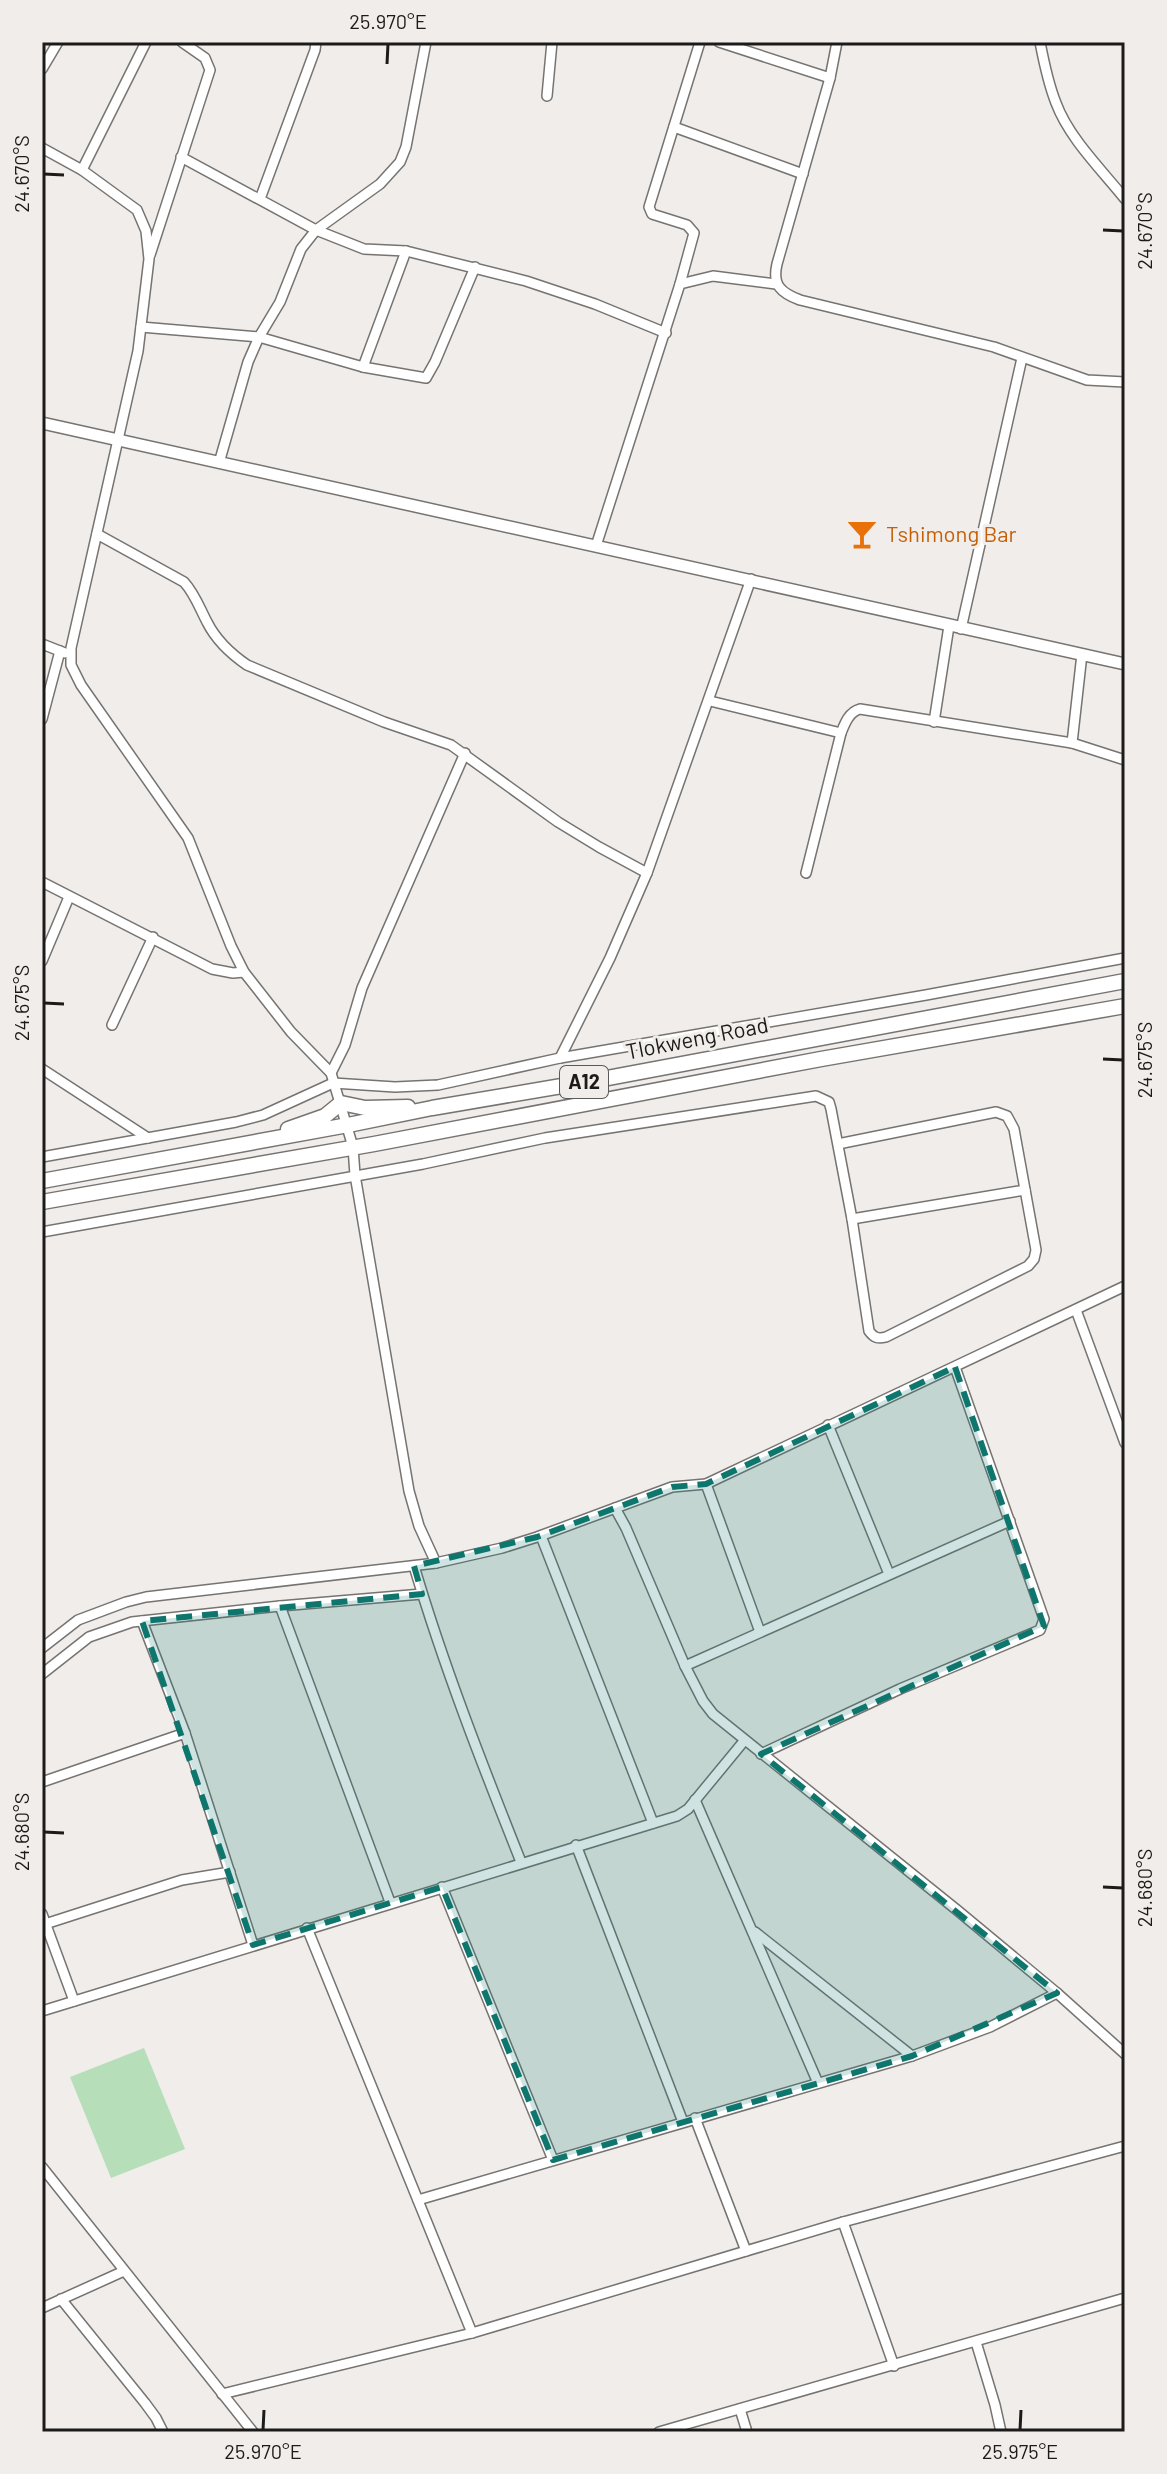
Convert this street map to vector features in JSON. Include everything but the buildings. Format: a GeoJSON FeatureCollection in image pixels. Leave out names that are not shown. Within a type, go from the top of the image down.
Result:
{"type":"FeatureCollection","features":[{"type":"Feature","properties":{"kind":"main road","name":"Tlokweng Road"},"geometry":{"type":"LineString","coordinates":[[42,1181],[1125,981]]}},
{"type":"Feature","properties":{"kind":"main road","name":"Tlokweng Road"},"geometry":{"type":"LineString","coordinates":[[42,1202],[1125,1006]]}},
{"type":"Feature","properties":{"kind":"main road"},"geometry":{"type":"LineString","coordinates":[[271,1139],[289,1128],[325,1116],[341,1103],[365,1108],[427,1105],[432,1108]]}},
{"type":"Feature","properties":{"kind":"street"},"geometry":{"type":"LineString","coordinates":[[42,69],[58,42]]}},
{"type":"Feature","properties":{"kind":"street"},"geometry":{"type":"LineString","coordinates":[[82,170],[146,42]]}},
{"type":"Feature","properties":{"kind":"street"},"geometry":{"type":"LineString","coordinates":[[182,42],[203,55],[210,70],[149,259],[141,327],[119,441],[70,656],[71,665],[81,685],[188,838],[244,972],[332,1078],[353,1147],[355,1175],[409,1491],[419,1526],[436,1563]]}},
{"type":"Feature","properties":{"kind":"street"},"geometry":{"type":"LineString","coordinates":[[203,55],[208,42]]}},
{"type":"Feature","properties":{"kind":"street"},"geometry":{"type":"LineString","coordinates":[[260,199],[316,42]]}},
{"type":"Feature","properties":{"kind":"street"},"geometry":{"type":"LineString","coordinates":[[219,463],[248,362],[280,302],[301,249],[316,230],[380,184],[400,162],[406,147],[426,42]]}},
{"type":"Feature","properties":{"kind":"street"},"geometry":{"type":"LineString","coordinates":[[547,96],[552,42]]}},
{"type":"Feature","properties":{"kind":"street"},"geometry":{"type":"LineString","coordinates":[[596,546],[666,333],[694,233],[687,225],[652,214],[649,207],[700,42]]}},
{"type":"Feature","properties":{"kind":"street"},"geometry":{"type":"LineString","coordinates":[[719,42],[830,78]]}},
{"type":"Feature","properties":{"kind":"street"},"geometry":{"type":"LineString","coordinates":[[837,42],[830,78],[774,276],[783,293],[800,300],[982,344],[1087,380],[1125,382]]}},
{"type":"Feature","properties":{"kind":"street"},"geometry":{"type":"LineString","coordinates":[[1040,42],[1056,105],[1075,137],[1125,199]]}},
{"type":"Feature","properties":{"kind":"street"},"geometry":{"type":"LineString","coordinates":[[674,127],[803,174]]}},
{"type":"Feature","properties":{"kind":"street"},"geometry":{"type":"LineString","coordinates":[[42,148],[82,170],[137,210],[146,231],[149,259]]}},
{"type":"Feature","properties":{"kind":"street"},"geometry":{"type":"LineString","coordinates":[[181,157],[316,230],[364,249],[406,251],[526,281],[666,333]]}},
{"type":"Feature","properties":{"kind":"street"},"geometry":{"type":"LineString","coordinates":[[1112,183],[1125,184]]}},
{"type":"Feature","properties":{"kind":"street"},"geometry":{"type":"LineString","coordinates":[[363,367],[406,251]]}},
{"type":"Feature","properties":{"kind":"street"},"geometry":{"type":"LineString","coordinates":[[141,327],[259,337],[363,367],[426,378],[475,267]]}},
{"type":"Feature","properties":{"kind":"street"},"geometry":{"type":"LineString","coordinates":[[680,284],[713,276],[776,284]]}},
{"type":"Feature","properties":{"kind":"street"},"geometry":{"type":"LineString","coordinates":[[934,722],[1022,358]]}},
{"type":"Feature","properties":{"kind":"street"},"geometry":{"type":"LineString","coordinates":[[42,423],[1125,664]]}},
{"type":"Feature","properties":{"kind":"street"},"geometry":{"type":"LineString","coordinates":[[97,534],[184,582],[191,589],[217,638],[247,665],[371,717],[432,737],[465,753],[558,822],[647,873]]}},
{"type":"Feature","properties":{"kind":"street"},"geometry":{"type":"LineString","coordinates":[[560,1058],[610,958],[647,873],[751,579]]}},
{"type":"Feature","properties":{"kind":"street"},"geometry":{"type":"LineString","coordinates":[[42,644],[70,656]]}},
{"type":"Feature","properties":{"kind":"street"},"geometry":{"type":"LineString","coordinates":[[42,719],[60,651]]}},
{"type":"Feature","properties":{"kind":"street"},"geometry":{"type":"LineString","coordinates":[[1072,743],[1082,654]]}},
{"type":"Feature","properties":{"kind":"street"},"geometry":{"type":"LineString","coordinates":[[710,701],[841,733]]}},
{"type":"Feature","properties":{"kind":"street"},"geometry":{"type":"LineString","coordinates":[[806,873],[841,733],[855,710],[1072,743],[1125,760]]}},
{"type":"Feature","properties":{"kind":"street"},"geometry":{"type":"LineString","coordinates":[[332,1078],[366,978],[465,753]]}},
{"type":"Feature","properties":{"kind":"street"},"geometry":{"type":"LineString","coordinates":[[42,882],[212,969],[244,972]]}},
{"type":"Feature","properties":{"kind":"street"},"geometry":{"type":"LineString","coordinates":[[42,961],[69,897]]}},
{"type":"Feature","properties":{"kind":"street"},"geometry":{"type":"LineString","coordinates":[[112,1025],[153,937]]}},
{"type":"Feature","properties":{"kind":"street"},"geometry":{"type":"LineString","coordinates":[[42,1157],[263,1115],[332,1078],[420,1087],[560,1058],[1125,958]]}},
{"type":"Feature","properties":{"kind":"street"},"geometry":{"type":"LineString","coordinates":[[42,1069],[148,1138]]}},
{"type":"Feature","properties":{"kind":"street"},"geometry":{"type":"LineString","coordinates":[[42,1232],[423,1164],[545,1138],[816,1096],[829,1102],[852,1219],[869,1331],[873,1336],[881,1338],[1032,1262],[1036,1250],[1014,1129],[1007,1116],[996,1112],[838,1144]]}},
{"type":"Feature","properties":{"kind":"street"},"geometry":{"type":"LineString","coordinates":[[852,1219],[1025,1190]]}},
{"type":"Feature","properties":{"kind":"street"},"geometry":{"type":"LineString","coordinates":[[42,1648],[78,1620],[136,1599],[436,1563],[541,1536],[672,1487],[706,1484],[1125,1286]]}},
{"type":"Feature","properties":{"kind":"street"},"geometry":{"type":"LineString","coordinates":[[1076,1310],[1125,1443]]}},
{"type":"Feature","properties":{"kind":"street"},"geometry":{"type":"LineString","coordinates":[[761,1754],[900,1689],[1042,1628],[1044,1619],[955,1367]]}},
{"type":"Feature","properties":{"kind":"street"},"geometry":{"type":"LineString","coordinates":[[828,1425],[889,1574]]}},
{"type":"Feature","properties":{"kind":"street"},"geometry":{"type":"LineString","coordinates":[[706,1484],[760,1632]]}},
{"type":"Feature","properties":{"kind":"street"},"geometry":{"type":"LineString","coordinates":[[615,1508],[685,1666],[713,1714],[1057,1993],[1125,2054]]}},
{"type":"Feature","properties":{"kind":"street"},"geometry":{"type":"LineString","coordinates":[[685,1666],[1010,1521]]}},
{"type":"Feature","properties":{"kind":"street"},"geometry":{"type":"LineString","coordinates":[[541,1536],[653,1823]]}},
{"type":"Feature","properties":{"kind":"street"},"geometry":{"type":"LineString","coordinates":[[414,1566],[463,1714],[521,1862]]}},
{"type":"Feature","properties":{"kind":"street"},"geometry":{"type":"LineString","coordinates":[[42,1674],[89,1637],[132,1622],[422,1594]]}},
{"type":"Feature","properties":{"kind":"street"},"geometry":{"type":"LineString","coordinates":[[280,1606],[390,1902]]}},
{"type":"Feature","properties":{"kind":"street"},"geometry":{"type":"LineString","coordinates":[[142,1621],[185,1733],[253,1945]]}},
{"type":"Feature","properties":{"kind":"street"},"geometry":{"type":"LineString","coordinates":[[42,1782],[185,1733]]}},
{"type":"Feature","properties":{"kind":"street"},"geometry":{"type":"LineString","coordinates":[[42,2011],[683,1813],[744,1741]]}},
{"type":"Feature","properties":{"kind":"street"},"geometry":{"type":"LineString","coordinates":[[695,1800],[818,2083]]}},
{"type":"Feature","properties":{"kind":"street"},"geometry":{"type":"LineString","coordinates":[[576,1845],[683,2122]]}},
{"type":"Feature","properties":{"kind":"street"},"geometry":{"type":"LineString","coordinates":[[74,2001],[43,1921],[182,1880],[230,1872]]}},
{"type":"Feature","properties":{"kind":"street"},"geometry":{"type":"LineString","coordinates":[[442,1887],[553,2160]]}},
{"type":"Feature","properties":{"kind":"street"},"geometry":{"type":"LineString","coordinates":[[307,1928],[472,2333]]}},
{"type":"Feature","properties":{"kind":"street"},"geometry":{"type":"LineString","coordinates":[[753,1931],[912,2056]]}},
{"type":"Feature","properties":{"kind":"street"},"geometry":{"type":"LineString","coordinates":[[418,2200],[912,2056],[990,2027],[1057,1993]]}},
{"type":"Feature","properties":{"kind":"street"},"geometry":{"type":"LineString","coordinates":[[695,2118],[746,2251]]}},
{"type":"Feature","properties":{"kind":"street"},"geometry":{"type":"LineString","coordinates":[[222,2394],[472,2333],[843,2222],[1125,2146]]}},
{"type":"Feature","properties":{"kind":"street"},"geometry":{"type":"LineString","coordinates":[[42,2167],[253,2432]]}},
{"type":"Feature","properties":{"kind":"street"},"geometry":{"type":"LineString","coordinates":[[843,2222],[894,2366]]}},
{"type":"Feature","properties":{"kind":"street"},"geometry":{"type":"LineString","coordinates":[[42,2308],[124,2271]]}},
{"type":"Feature","properties":{"kind":"street"},"geometry":{"type":"LineString","coordinates":[[659,2432],[1125,2298]]}},
{"type":"Feature","properties":{"kind":"street"},"geometry":{"type":"LineString","coordinates":[[61,2299],[151,2411],[163,2432]]}},
{"type":"Feature","properties":{"kind":"street"},"geometry":{"type":"LineString","coordinates":[[976,2342],[1001,2432]]}},
{"type":"Feature","properties":{"kind":"street"},"geometry":{"type":"LineString","coordinates":[[740,2409],[747,2432]]}},
{"type":"Feature","properties":{"kind":"highlighted area"},"geometry":{"type":"Polygon","coordinates":[[[955,1367],[1044,1626],[761,1754],[1057,1993],[912,2056],[553,2160],[442,1887],[253,1945],[142,1621],[422,1594],[414,1566],[537,1537],[672,1487],[706,1484],[955,1367]]]}},
{"type":"Feature","properties":{"kind":"green space"},"geometry":{"type":"Polygon","coordinates":[[[144,2048],[185,2149],[111,2178],[70,2077],[144,2048]]]}},
{"type":"Feature","properties":{"kind":"place","name":"Tshimong Bar"},"geometry":{"type":"Point","coordinates":[862,534]}}]}
